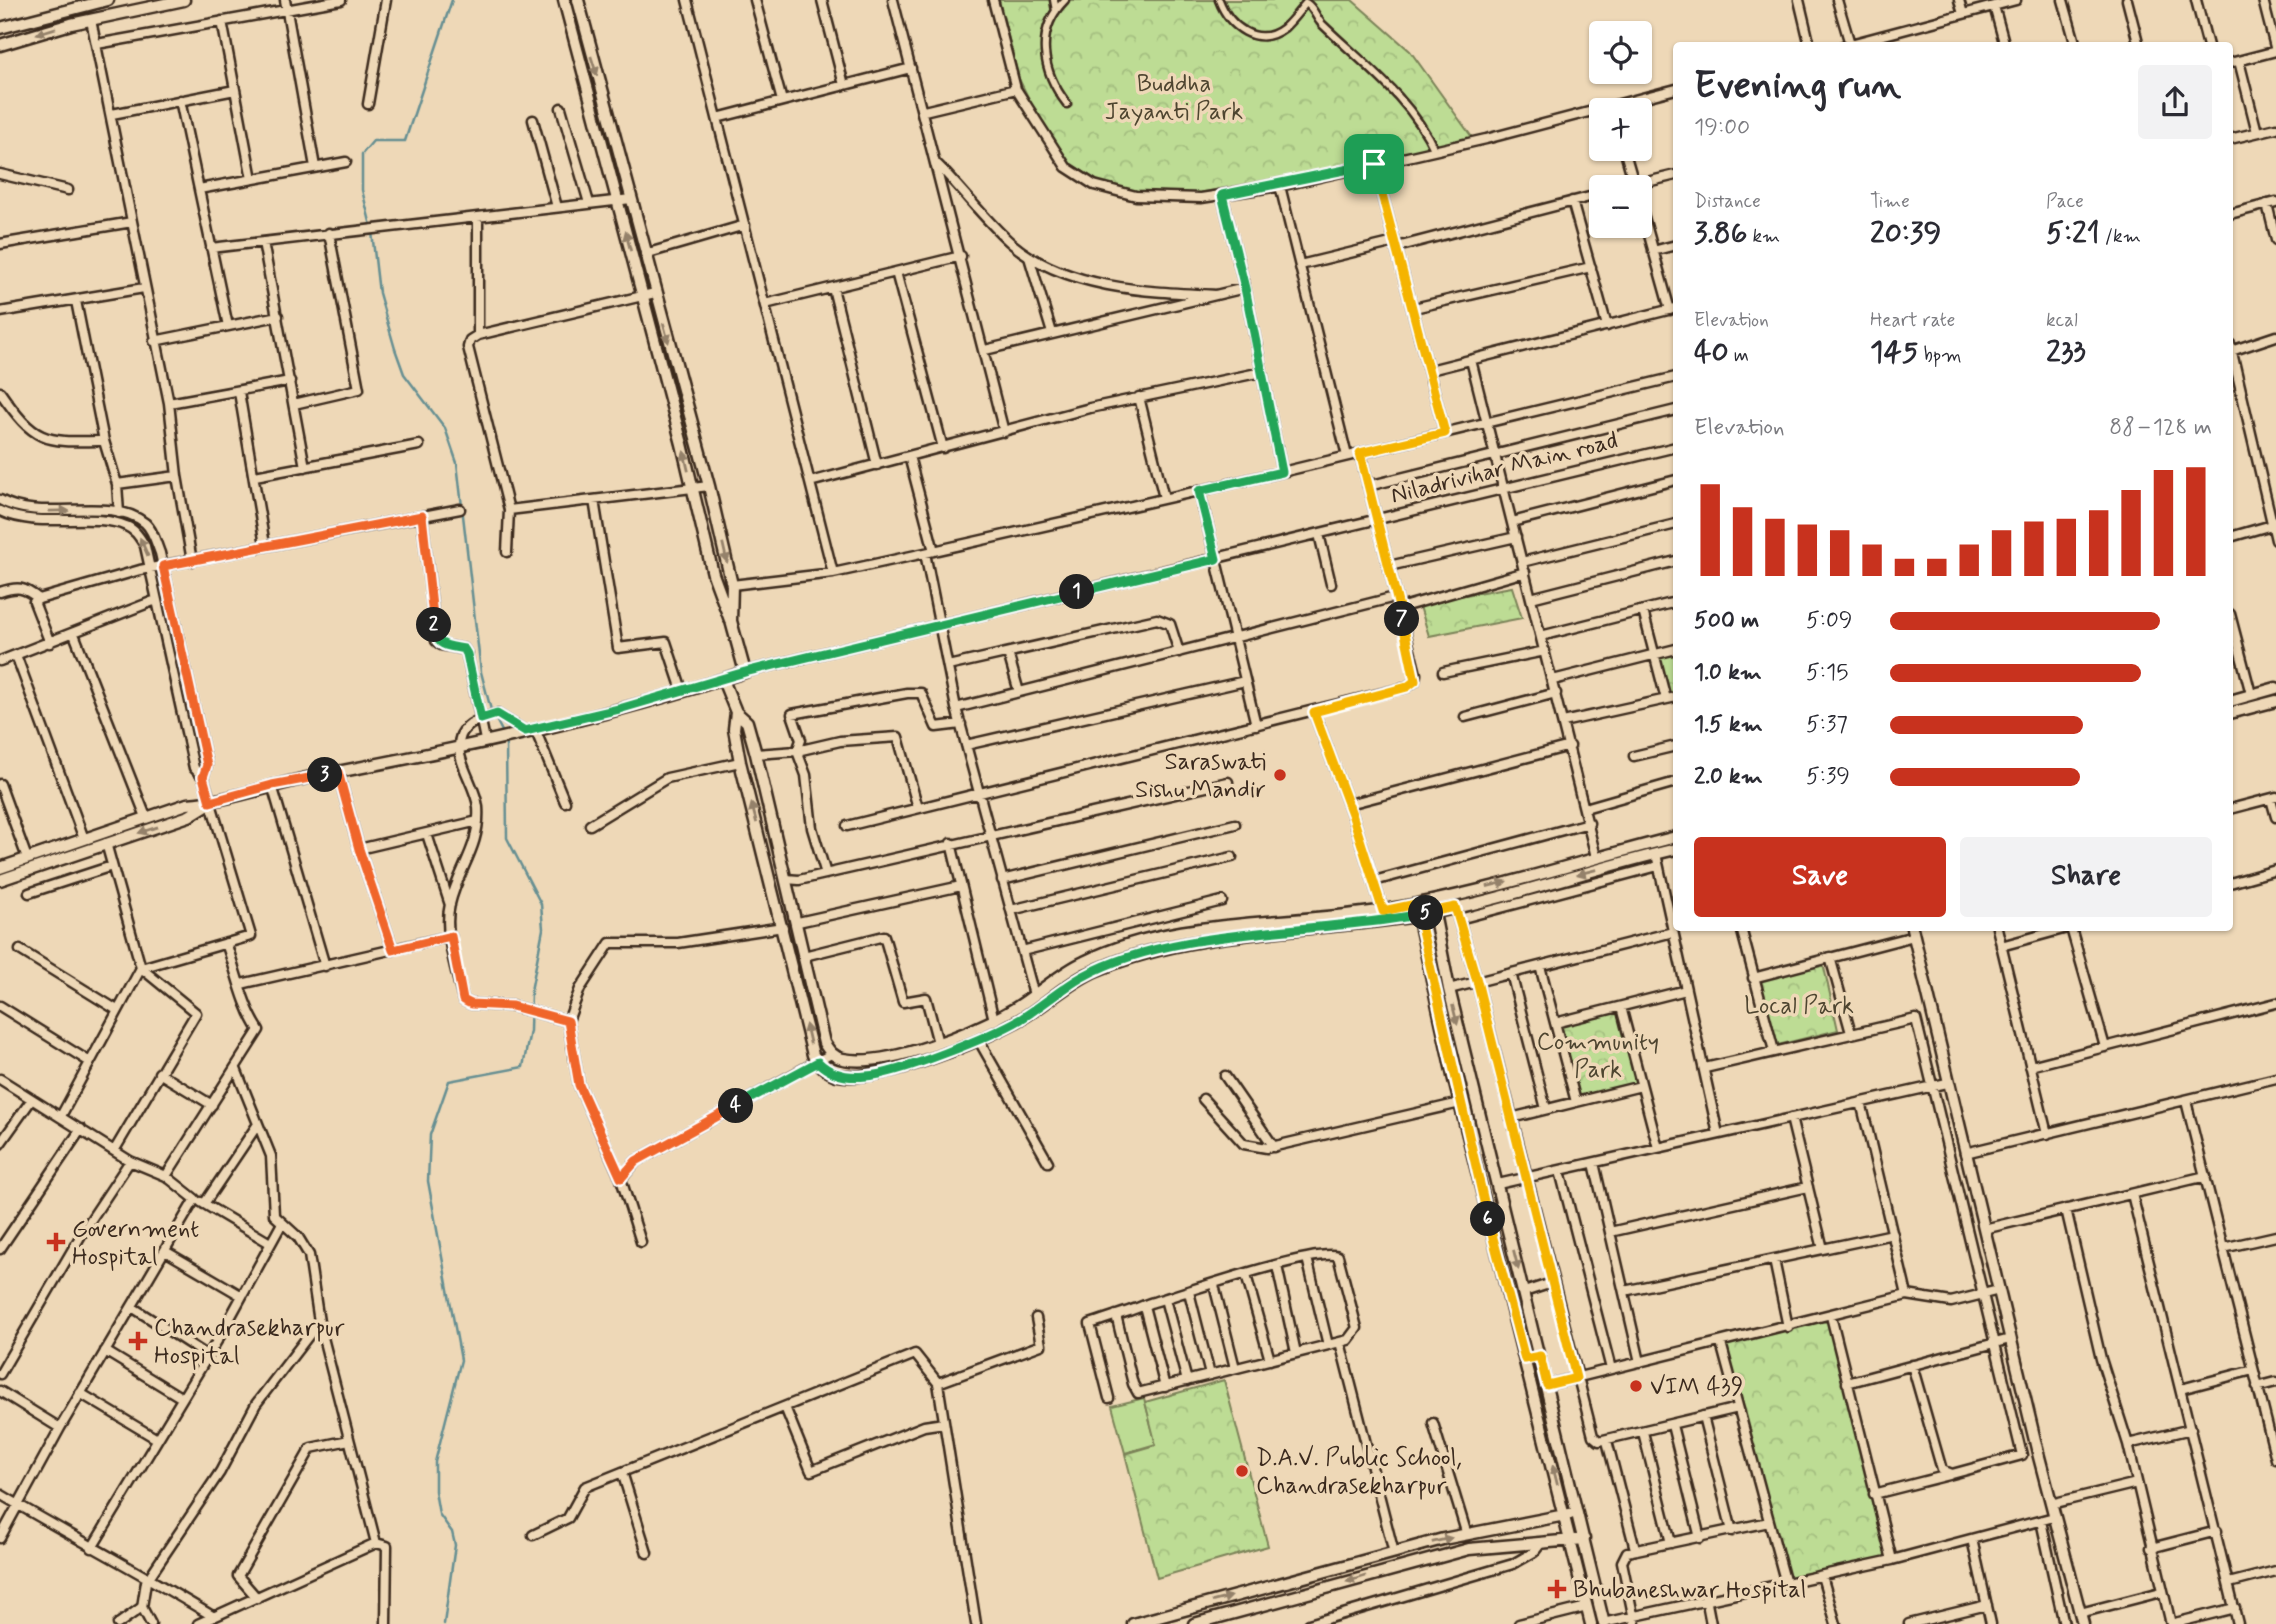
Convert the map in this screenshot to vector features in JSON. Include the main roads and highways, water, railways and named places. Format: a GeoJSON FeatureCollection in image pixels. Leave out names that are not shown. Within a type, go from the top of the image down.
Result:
{"type":"FeatureCollection","features":[{"type":"Feature","properties":{"kind":"waterway"},"geometry":{"type":"LineString","coordinates":[[371,226],[362,190],[362,154],[373,141],[405,141],[452,0]]}},
{"type":"Feature","properties":{"kind":"waterway"},"geometry":{"type":"LineString","coordinates":[[372,232],[379,293],[404,374],[445,428],[457,463],[481,672],[491,710],[504,735]]}},
{"type":"Feature","properties":{"kind":"waterway"},"geometry":{"type":"LineString","coordinates":[[444,1624],[455,1545],[452,1532],[439,1514],[435,1491],[435,1462],[461,1360],[428,1181],[430,1135],[449,1081],[523,1067],[530,1031],[531,991],[543,929],[541,904],[507,838],[506,741]]}},
{"type":"Feature","properties":{"kind":"place","name":"Saraswati Sishu Mandir"},"geometry":{"type":"Point","coordinates":[1280,775]}},
{"type":"Feature","properties":{"kind":"place","name":"Government Hospital"},"geometry":{"type":"Point","coordinates":[56,1242]}},
{"type":"Feature","properties":{"kind":"place","name":"Chandrasekharpur Hospital"},"geometry":{"type":"Point","coordinates":[138,1341]}},
{"type":"Feature","properties":{"kind":"place","name":"VIM 439"},"geometry":{"type":"Point","coordinates":[1636,1386]}},
{"type":"Feature","properties":{"kind":"place","name":"D.A.V. Public School, Chandrasekharpur"},"geometry":{"type":"Point","coordinates":[1242,1471]}},
{"type":"Feature","properties":{"kind":"place","name":"Bhubaneshwar Hospital"},"geometry":{"type":"Point","coordinates":[1557,1589]}},
{"type":"Feature","properties":{"kind":"park label","name":"Buddha Jayanti Park"},"geometry":{"type":"Point","coordinates":[1174,97]}},
{"type":"Feature","properties":{"kind":"park label","name":"Local Park"},"geometry":{"type":"Point","coordinates":[1799,1005]}},
{"type":"Feature","properties":{"kind":"park label","name":"Community Park"},"geometry":{"type":"Point","coordinates":[1598,1055]}}]}
